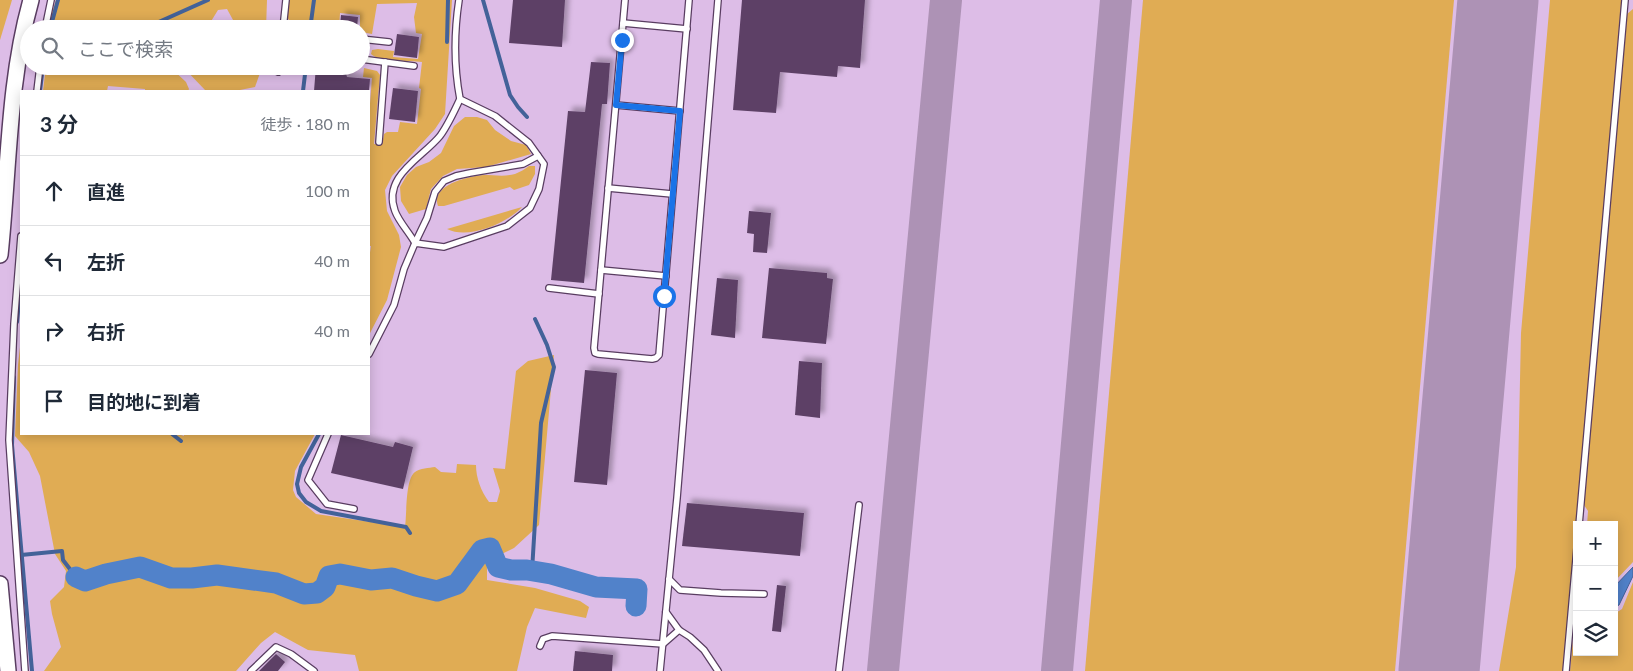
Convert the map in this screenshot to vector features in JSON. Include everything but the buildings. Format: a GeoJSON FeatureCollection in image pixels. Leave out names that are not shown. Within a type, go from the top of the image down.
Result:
{"type":"FeatureCollection","features":[{"type":"Feature","properties":{"kind":"street"},"geometry":{"type":"LineString","coordinates":[[25,20],[31,0]]}},
{"type":"Feature","properties":{"kind":"street"},"geometry":{"type":"LineString","coordinates":[[0,255],[11,120],[20,48]]}},
{"type":"Feature","properties":{"kind":"street"},"geometry":{"type":"LineString","coordinates":[[0,584],[8,671]]}},
{"type":"Feature","properties":{"kind":"lane"},"geometry":{"type":"LineString","coordinates":[[47,20],[51,0]]}},
{"type":"Feature","properties":{"kind":"lane"},"geometry":{"type":"LineString","coordinates":[[284,20],[286,0]]}},
{"type":"Feature","properties":{"kind":"lane"},"geometry":{"type":"LineString","coordinates":[[415,243],[395,211],[392,198],[395,184],[406,167],[439,137],[460,99],[456,75],[456,16],[458,0]]}},
{"type":"Feature","properties":{"kind":"lane"},"geometry":{"type":"LineString","coordinates":[[625,0],[594,348],[595,353],[652,359],[659,355],[690,0]]}},
{"type":"Feature","properties":{"kind":"lane"},"geometry":{"type":"LineString","coordinates":[[660,671],[718,0]]}},
{"type":"Feature","properties":{"kind":"lane"},"geometry":{"type":"LineString","coordinates":[[1579,521],[1625,0]]}},
{"type":"Feature","properties":{"kind":"lane"},"geometry":{"type":"LineString","coordinates":[[623,23],[687,29]]}},
{"type":"Feature","properties":{"kind":"lane"},"geometry":{"type":"LineString","coordinates":[[370,40],[389,42]]}},
{"type":"Feature","properties":{"kind":"lane"},"geometry":{"type":"LineString","coordinates":[[370,60],[414,66]]}},
{"type":"Feature","properties":{"kind":"lane"},"geometry":{"type":"LineString","coordinates":[[379,142],[385,62]]}},
{"type":"Feature","properties":{"kind":"lane"},"geometry":{"type":"LineString","coordinates":[[37,90],[39,75]]}},
{"type":"Feature","properties":{"kind":"lane"},"geometry":{"type":"LineString","coordinates":[[415,243],[444,247],[507,226],[530,208],[539,189],[544,164],[529,144],[495,116],[460,99]]}},
{"type":"Feature","properties":{"kind":"lane"},"geometry":{"type":"LineString","coordinates":[[616,105],[680,111]]}},
{"type":"Feature","properties":{"kind":"lane"},"geometry":{"type":"LineString","coordinates":[[370,352],[394,305],[404,269],[427,218],[435,192],[444,181],[456,176],[522,164],[538,156]]}},
{"type":"Feature","properties":{"kind":"lane"},"geometry":{"type":"LineString","coordinates":[[608,188],[672,194]]}},
{"type":"Feature","properties":{"kind":"lane"},"geometry":{"type":"LineString","coordinates":[[20,249],[14,324],[9,440],[25,671]]}},
{"type":"Feature","properties":{"kind":"lane"},"geometry":{"type":"LineString","coordinates":[[601,270],[666,276]]}},
{"type":"Feature","properties":{"kind":"lane"},"geometry":{"type":"LineString","coordinates":[[549,288],[599,294]]}},
{"type":"Feature","properties":{"kind":"lane"},"geometry":{"type":"LineString","coordinates":[[328,435],[308,480],[327,504],[354,509]]}},
{"type":"Feature","properties":{"kind":"lane"},"geometry":{"type":"LineString","coordinates":[[839,671],[858,505]]}},
{"type":"Feature","properties":{"kind":"lane"},"geometry":{"type":"LineString","coordinates":[[1566,671],[1575,566]]}},
{"type":"Feature","properties":{"kind":"lane"},"geometry":{"type":"LineString","coordinates":[[669,579],[680,590]]}},
{"type":"Feature","properties":{"kind":"lane"},"geometry":{"type":"LineString","coordinates":[[667,597],[680,590],[722,594],[764,594]]}},
{"type":"Feature","properties":{"kind":"lane"},"geometry":{"type":"LineString","coordinates":[[666,612],[680,630],[704,650],[718,671]]}},
{"type":"Feature","properties":{"kind":"lane"},"geometry":{"type":"LineString","coordinates":[[540,646],[543,639],[552,636],[662,644],[680,630]]}},
{"type":"Feature","properties":{"kind":"lane"},"geometry":{"type":"LineString","coordinates":[[251,671],[276,647],[291,654],[314,671]]}},
{"type":"Feature","properties":{"kind":"shaded area"},"geometry":{"type":"Polygon","coordinates":[[[0,0],[12,0],[0,40],[0,0]]]}},
{"type":"Feature","properties":{"kind":"shaded area"},"geometry":{"type":"Polygon","coordinates":[[[56,0],[267,0],[266,20],[233,20],[227,9],[218,10],[212,20],[51,20],[56,0]]]}},
{"type":"Feature","properties":{"kind":"shaded area"},"geometry":{"type":"Polygon","coordinates":[[[287,0],[452,0],[445,114],[435,129],[392,176],[385,190],[387,211],[399,235],[401,247],[387,300],[370,333],[370,103],[372,78],[363,77],[363,75],[370,75],[370,69],[377,71],[380,75],[374,144],[382,145],[384,134],[387,132],[398,132],[400,122],[417,124],[422,62],[381,59],[371,54],[372,50],[378,49],[394,51],[393,57],[418,59],[422,34],[416,33],[414,17],[417,3],[377,4],[372,34],[370,34],[370,20],[360,20],[360,15],[340,13],[340,20],[290,20],[286,12],[287,0]]]}},
{"type":"Feature","properties":{"kind":"shaded area"},"geometry":{"type":"Polygon","coordinates":[[[1143,0],[1454,0],[1395,671],[1085,671],[1143,0]]]}},
{"type":"Feature","properties":{"kind":"shaded area"},"geometry":{"type":"Polygon","coordinates":[[[1550,0],[1622,0],[1577,521],[1573,521],[1573,567],[1564,671],[1499,671],[1516,567],[1521,333],[1550,0]]]}},
{"type":"Feature","properties":{"kind":"shaded area"},"geometry":{"type":"Polygon","coordinates":[[[1633,9],[1633,562],[1618,578],[1618,521],[1587,521],[1588,511],[1584,505],[1627,14],[1633,9]]]}},
{"type":"Feature","properties":{"kind":"shaded area"},"geometry":{"type":"Polygon","coordinates":[[[45,75],[179,75],[186,82],[189,89],[145,90],[108,86],[107,90],[43,90],[45,75]]]}},
{"type":"Feature","properties":{"kind":"shaded area"},"geometry":{"type":"Polygon","coordinates":[[[191,75],[259,75],[255,87],[240,90],[205,90],[191,75]]]}},
{"type":"Feature","properties":{"kind":"shaded area"},"geometry":{"type":"Polygon","coordinates":[[[465,117],[477,117],[487,120],[495,130],[511,141],[526,145],[531,154],[486,167],[457,169],[443,176],[431,189],[426,209],[409,214],[401,201],[400,187],[407,175],[416,167],[429,162],[441,153],[454,126],[465,117]]]}},
{"type":"Feature","properties":{"kind":"shaded area"},"geometry":{"type":"Polygon","coordinates":[[[529,166],[535,166],[535,174],[529,185],[514,190],[510,187],[444,206],[438,206],[437,199],[440,192],[452,183],[484,175],[511,175],[529,166]]]}},
{"type":"Feature","properties":{"kind":"shaded area"},"geometry":{"type":"Polygon","coordinates":[[[522,207],[507,219],[487,228],[466,232],[456,232],[447,229],[522,207]]]}},
{"type":"Feature","properties":{"kind":"shaded area"},"geometry":{"type":"Polygon","coordinates":[[[20,347],[20,435],[314,435],[295,471],[293,490],[296,497],[316,514],[405,527],[410,482],[415,472],[422,469],[435,467],[441,472],[456,473],[457,464],[476,465],[478,480],[489,502],[497,502],[500,491],[493,468],[505,469],[516,371],[528,361],[554,355],[539,525],[514,548],[487,561],[487,580],[535,588],[580,601],[589,607],[586,618],[535,608],[527,627],[517,671],[359,671],[355,655],[308,650],[275,632],[261,643],[236,671],[44,671],[61,647],[50,601],[64,587],[66,571],[55,554],[40,476],[29,452],[15,436],[20,347]]]}},
{"type":"Feature","properties":{"kind":"shaded area"},"geometry":{"type":"Polygon","coordinates":[[[1633,582],[1633,671],[1570,671],[1573,639],[1573,656],[1618,656],[1618,612],[1622,609],[1633,582]]]}},
{"type":"Feature","properties":{"kind":"water"},"geometry":{"type":"Polygon","coordinates":[[[1633,567],[1633,576],[1618,606],[1618,583],[1633,567]]]}},
{"type":"Feature","properties":{"kind":"waterway"},"geometry":{"type":"LineString","coordinates":[[52,20],[58,0]]}},
{"type":"Feature","properties":{"kind":"waterway"},"geometry":{"type":"LineString","coordinates":[[163,20],[208,0]]}},
{"type":"Feature","properties":{"kind":"waterway"},"geometry":{"type":"LineString","coordinates":[[311,20],[314,0]]}},
{"type":"Feature","properties":{"kind":"waterway"},"geometry":{"type":"LineString","coordinates":[[447,42],[448,0]]}},
{"type":"Feature","properties":{"kind":"waterway"},"geometry":{"type":"LineString","coordinates":[[483,0],[510,95],[527,117]]}},
{"type":"Feature","properties":{"kind":"waterway"},"geometry":{"type":"LineString","coordinates":[[40,90],[42,75]]}},
{"type":"Feature","properties":{"kind":"waterway"},"geometry":{"type":"LineString","coordinates":[[303,90],[305,75]]}},
{"type":"Feature","properties":{"kind":"waterway"},"geometry":{"type":"LineString","coordinates":[[17,322],[20,291]]}},
{"type":"Feature","properties":{"kind":"waterway"},"geometry":{"type":"LineString","coordinates":[[532,571],[541,423],[554,367],[547,345],[535,319]]}},
{"type":"Feature","properties":{"kind":"waterway"},"geometry":{"type":"LineString","coordinates":[[14,377],[12,445],[32,671]]}},
{"type":"Feature","properties":{"kind":"waterway"},"geometry":{"type":"LineString","coordinates":[[173,435],[181,441]]}},
{"type":"Feature","properties":{"kind":"waterway"},"geometry":{"type":"LineString","coordinates":[[318,435],[301,467],[297,484],[299,493],[306,502],[321,511],[406,527],[410,533]]}},
{"type":"Feature","properties":{"kind":"waterway"},"geometry":{"type":"LineString","coordinates":[[76,577],[85,581],[106,574],[140,567],[171,578],[217,575],[276,583],[304,594],[317,593],[325,587],[329,576],[340,574],[371,580],[392,578],[437,591],[457,584],[482,550],[490,548],[498,567],[551,574],[596,587],[637,589],[636,606]]}},
{"type":"Feature","properties":{"kind":"waterway"},"geometry":{"type":"LineString","coordinates":[[21,555],[62,551],[63,560],[76,577]]}},
{"type":"Feature","properties":{"kind":"taxiway"},"geometry":{"type":"LineString","coordinates":[[883,671],[946,0]]}},
{"type":"Feature","properties":{"kind":"taxiway"},"geometry":{"type":"LineString","coordinates":[[1057,671],[1116,0]]}},
{"type":"Feature","properties":{"kind":"runway"},"geometry":{"type":"LineString","coordinates":[[1439,671],[1498,0]]}},
{"type":"Feature","properties":{"kind":"route"},"geometry":{"type":"LineString","coordinates":[[622,40],[616,105],[680,111],[664,296]]}}]}
